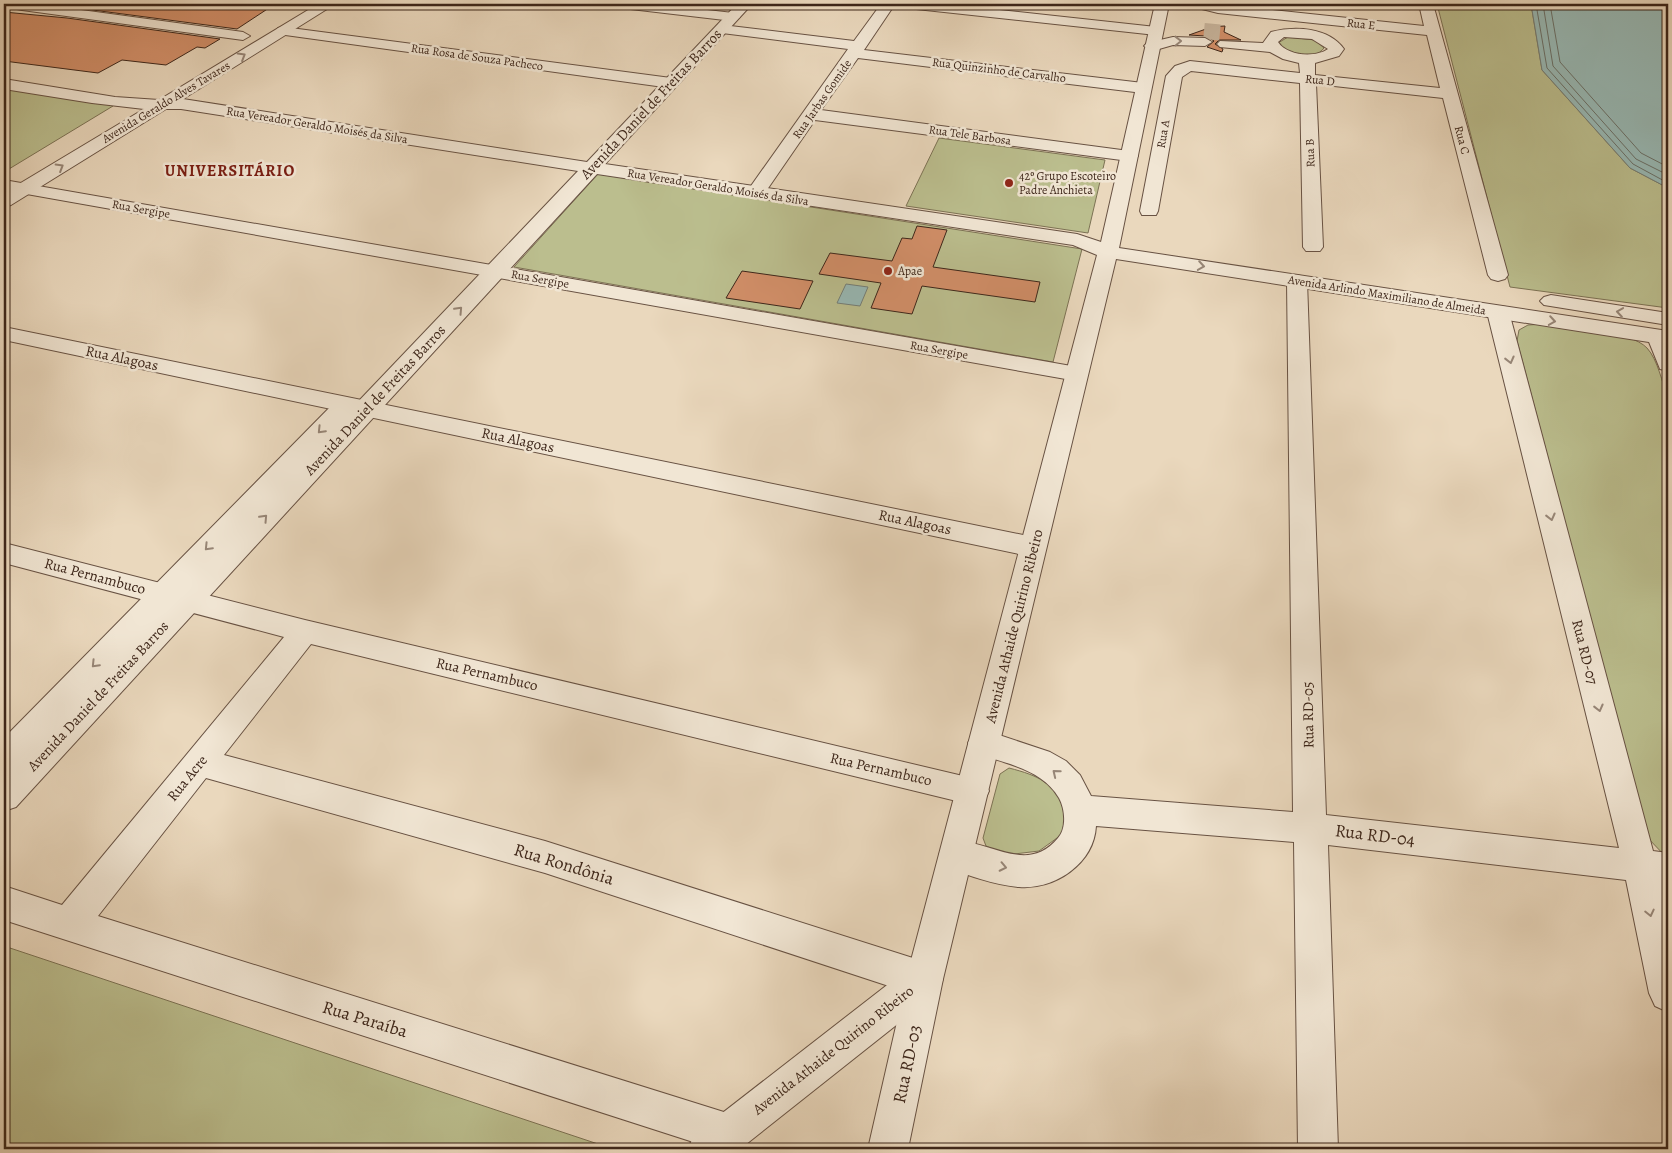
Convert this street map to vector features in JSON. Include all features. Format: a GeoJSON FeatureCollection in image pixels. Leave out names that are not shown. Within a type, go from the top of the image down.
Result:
{"type":"FeatureCollection","features":[{"type":"Feature","properties":{"kind":"street"},"geometry":{"type":"LineString","coordinates":[[72,13],[91,4]]}},
{"type":"Feature","properties":{"kind":"street","name":"Avenida Geraldo Alves Tavares"},"geometry":{"type":"LineString","coordinates":[[4,201],[22,179],[171,103],[328,4]]}},
{"type":"Feature","properties":{"kind":"street","name":"Rua Quinzinho de Carvalho"},"geometry":{"type":"LineString","coordinates":[[622,4],[726,16],[856,50],[1143,88]]}},
{"type":"Feature","properties":{"kind":"street","name":"Avenida Daniel de Freitas Barros"},"geometry":{"type":"LineString","coordinates":[[4,796],[175,597],[726,16],[745,4]]}},
{"type":"Feature","properties":{"kind":"street","name":"Rua Jarbas Gomide"},"geometry":{"type":"LineString","coordinates":[[756,194],[888,4]]}},
{"type":"Feature","properties":{"kind":"street"},"geometry":{"type":"LineString","coordinates":[[907,4],[1015,10],[1165,24],[1205,36],[1172,41],[1165,24]]}},
{"type":"Feature","properties":{"kind":"street","name":"Rua E"},"geometry":{"type":"LineString","coordinates":[[1199,4],[1218,9],[1305,11],[1434,31]]}},
{"type":"Feature","properties":{"kind":"street","name":"Rua C"},"geometry":{"type":"LineString","coordinates":[[1426,4],[1498,275]]}},
{"type":"Feature","properties":{"kind":"street"},"geometry":{"type":"LineString","coordinates":[[20,7],[243,36]]}},
{"type":"Feature","properties":{"kind":"street"},"geometry":{"type":"LineString","coordinates":[[1305,11],[1305,34]]}},
{"type":"Feature","properties":{"kind":"street","name":"Avenida Athaide Quirino Ribeiro"},"geometry":{"type":"LineString","coordinates":[[717,1141],[925,979],[1109,244],[1143,88],[1165,24]]}},
{"type":"Feature","properties":{"kind":"street","name":"Avenida Geraldo Alves Tavares"},"geometry":{"type":"LineString","coordinates":[[221,49],[258,27]]}},
{"type":"Feature","properties":{"kind":"street","name":"Rua Rosa de Souza Pacheco"},"geometry":{"type":"LineString","coordinates":[[283,31],[664,82]]}},
{"type":"Feature","properties":{"kind":"street"},"geometry":{"type":"LineString","coordinates":[[1225,38],[1272,43],[1287,55],[1307,59],[1328,57],[1336,49],[1326,40],[1305,34],[1284,34],[1272,43]]}},
{"type":"Feature","properties":{"kind":"street","name":"Rua B"},"geometry":{"type":"LineString","coordinates":[[1307,59],[1313,247]]}},
{"type":"Feature","properties":{"kind":"street","name":"Rua D"},"geometry":{"type":"LineString","coordinates":[[1190,66],[1450,94]]}},
{"type":"Feature","properties":{"kind":"street","name":"Rua A"},"geometry":{"type":"LineString","coordinates":[[1150,211],[1174,76],[1181,69],[1190,66]]}},
{"type":"Feature","properties":{"kind":"street","name":"Rua Vereador Geraldo Moisés da Silva"},"geometry":{"type":"LineString","coordinates":[[4,73],[142,95],[171,103],[756,194],[1109,244]]}},
{"type":"Feature","properties":{"kind":"street","name":"Rua Vereador Geraldo Moisés da Silva"},"geometry":{"type":"LineString","coordinates":[[4,84],[142,95]]}},
{"type":"Feature","properties":{"kind":"street","name":"Avenida Geraldo Alves Tavares"},"geometry":{"type":"LineString","coordinates":[[105,118],[142,95]]}},
{"type":"Feature","properties":{"kind":"street","name":"Rua Tele Barbosa"},"geometry":{"type":"LineString","coordinates":[[811,114],[1129,156]]}},
{"type":"Feature","properties":{"kind":"street","name":"Avenida Geraldo Alves Tavares"},"geometry":{"type":"LineString","coordinates":[[4,179],[22,179]]}},
{"type":"Feature","properties":{"kind":"street","name":"Rua Sergipe"},"geometry":{"type":"LineString","coordinates":[[4,185],[22,179],[486,270],[1077,374]]}},
{"type":"Feature","properties":{"kind":"street","name":"Avenida Arlindo Maximiliano de Almeida"},"geometry":{"type":"LineString","coordinates":[[1109,244],[1665,331]]}},
{"type":"Feature","properties":{"kind":"street","name":"Avenida Arlindo Maximiliano de Almeida"},"geometry":{"type":"LineString","coordinates":[[1154,250],[1297,280],[1498,312],[1665,331]]}},
{"type":"Feature","properties":{"kind":"street","name":"Rua RD-05"},"geometry":{"type":"LineString","coordinates":[[1297,280],[1318,1149]]}},
{"type":"Feature","properties":{"kind":"street","name":"Rua RD-07"},"geometry":{"type":"LineString","coordinates":[[1498,312],[1654,868],[1668,993]]}},
{"type":"Feature","properties":{"kind":"street"},"geometry":{"type":"LineString","coordinates":[[1665,331],[1668,364]]}},
{"type":"Feature","properties":{"kind":"street","name":"Rua Alagoas"},"geometry":{"type":"LineString","coordinates":[[4,333],[1033,547]]}},
{"type":"Feature","properties":{"kind":"street","name":"Rua Pernambuco"},"geometry":{"type":"LineString","coordinates":[[4,553],[305,631],[972,791]]}},
{"type":"Feature","properties":{"kind":"street","name":"Avenida Daniel de Freitas Barros"},"geometry":{"type":"LineString","coordinates":[[4,759],[175,597]]}},
{"type":"Feature","properties":{"kind":"street","name":"Rua Acre"},"geometry":{"type":"LineString","coordinates":[[68,925],[305,631]]}},
{"type":"Feature","properties":{"kind":"street"},"geometry":{"type":"LineString","coordinates":[[956,855],[1007,869],[1029,871],[1050,866],[1067,855],[1078,840],[1082,822],[1080,810],[1069,785],[1054,771],[1036,761],[984,743]]}},
{"type":"Feature","properties":{"kind":"street","name":"Rua Rondônia"},"geometry":{"type":"LineString","coordinates":[[199,762],[545,857],[925,979]]}},
{"type":"Feature","properties":{"kind":"street","name":"Rua RD-04"},"geometry":{"type":"LineString","coordinates":[[1080,810],[1310,828],[1654,868]]}},
{"type":"Feature","properties":{"kind":"street","name":"Rua Paraíba"},"geometry":{"type":"LineString","coordinates":[[4,903],[717,1141]]}},
{"type":"Feature","properties":{"kind":"street","name":"Rua RD-03"},"geometry":{"type":"LineString","coordinates":[[888,1149],[925,979]]}},
{"type":"Feature","properties":{"kind":"green space"},"geometry":{"type":"Polygon","coordinates":[[[1437,4],[1531,4],[1542,70],[1630,168],[1668,188],[1668,308],[1510,287],[1437,4]]]}},
{"type":"Feature","properties":{"kind":"green space"},"geometry":{"type":"Polygon","coordinates":[[[1288,37],[1315,40],[1324,48],[1320,52],[1308,55],[1294,53],[1278,43],[1288,37]]]}},
{"type":"Feature","properties":{"kind":"green space"},"geometry":{"type":"Polygon","coordinates":[[[4,88],[110,104],[113,106],[4,172],[4,88]]]}},
{"type":"Feature","properties":{"kind":"green space","name":"42º Grupo Escoteiro Padre Anchieta"},"geometry":{"type":"Polygon","coordinates":[[[939,138],[1105,160],[1088,233],[906,206],[939,138]]]}},
{"type":"Feature","properties":{"kind":"green space"},"geometry":{"type":"Polygon","coordinates":[[[598,174],[1082,249],[1053,362],[514,267],[598,174]]]}},
{"type":"Feature","properties":{"kind":"green space"},"geometry":{"type":"Polygon","coordinates":[[[1543,324],[1613,334],[1639,342],[1651,353],[1668,398],[1668,859],[1645,835],[1580,593],[1548,458],[1517,341],[1519,330],[1528,325],[1543,324]]]}},
{"type":"Feature","properties":{"kind":"green space"},"geometry":{"type":"Polygon","coordinates":[[[1009,768],[1037,777],[1063,800],[1069,810],[1064,833],[1039,851],[1006,855],[986,846],[983,838],[1000,774],[1009,768]]]}},
{"type":"Feature","properties":{"kind":"green space"},"geometry":{"type":"Polygon","coordinates":[[[4,946],[613,1149],[4,1149],[4,946]]]}},
{"type":"Feature","properties":{"kind":"water"},"geometry":{"type":"Polygon","coordinates":[[[1531,4],[1668,4],[1668,188],[1630,168],[1542,70],[1531,4]]]}},
{"type":"Feature","properties":{"kind":"water"},"geometry":{"type":"Polygon","coordinates":[[[846,284],[868,287],[860,306],[837,303],[846,284]]]}},
{"type":"Feature","properties":{"kind":"building"},"geometry":{"type":"Polygon","coordinates":[[[95,4],[275,4],[237,29],[85,9],[95,4]]]}},
{"type":"Feature","properties":{"kind":"building"},"geometry":{"type":"Polygon","coordinates":[[[4,12],[67,18],[220,39],[205,48],[197,47],[166,65],[122,60],[98,73],[4,61],[4,12]]]}},
{"type":"Feature","properties":{"kind":"building"},"geometry":{"type":"Polygon","coordinates":[[[1225,26],[1224,32],[1241,40],[1219,40],[1215,44],[1223,49],[1222,52],[1207,47],[1214,41],[1206,36],[1189,35],[1206,29],[1206,27],[1225,26]]]}},
{"type":"Feature","properties":{"kind":"building","name":"Apae"},"geometry":{"type":"Polygon","coordinates":[[[917,226],[947,230],[933,267],[1040,282],[1035,302],[922,286],[912,314],[871,308],[881,283],[819,274],[830,253],[892,261],[902,238],[912,239],[917,226]]]}},
{"type":"Feature","properties":{"kind":"building"},"geometry":{"type":"Polygon","coordinates":[[[742,271],[813,281],[800,309],[726,298],[742,271]]]}},
{"type":"Feature","properties":{"kind":"tunnel"},"geometry":{"type":"LineString","coordinates":[[1204,31],[1225,33]]}},
{"type":"Feature","properties":{"kind":"place","name":"42º Grupo Escoteiro Padre Anchieta"},"geometry":{"type":"Point","coordinates":[1009,183]}},
{"type":"Feature","properties":{"kind":"place","name":"Apae"},"geometry":{"type":"Point","coordinates":[888,271]}},
{"type":"Feature","properties":{"kind":"district","name":"UNIVERSITÁRIO"},"geometry":{"type":"Point","coordinates":[230,171]}}]}
